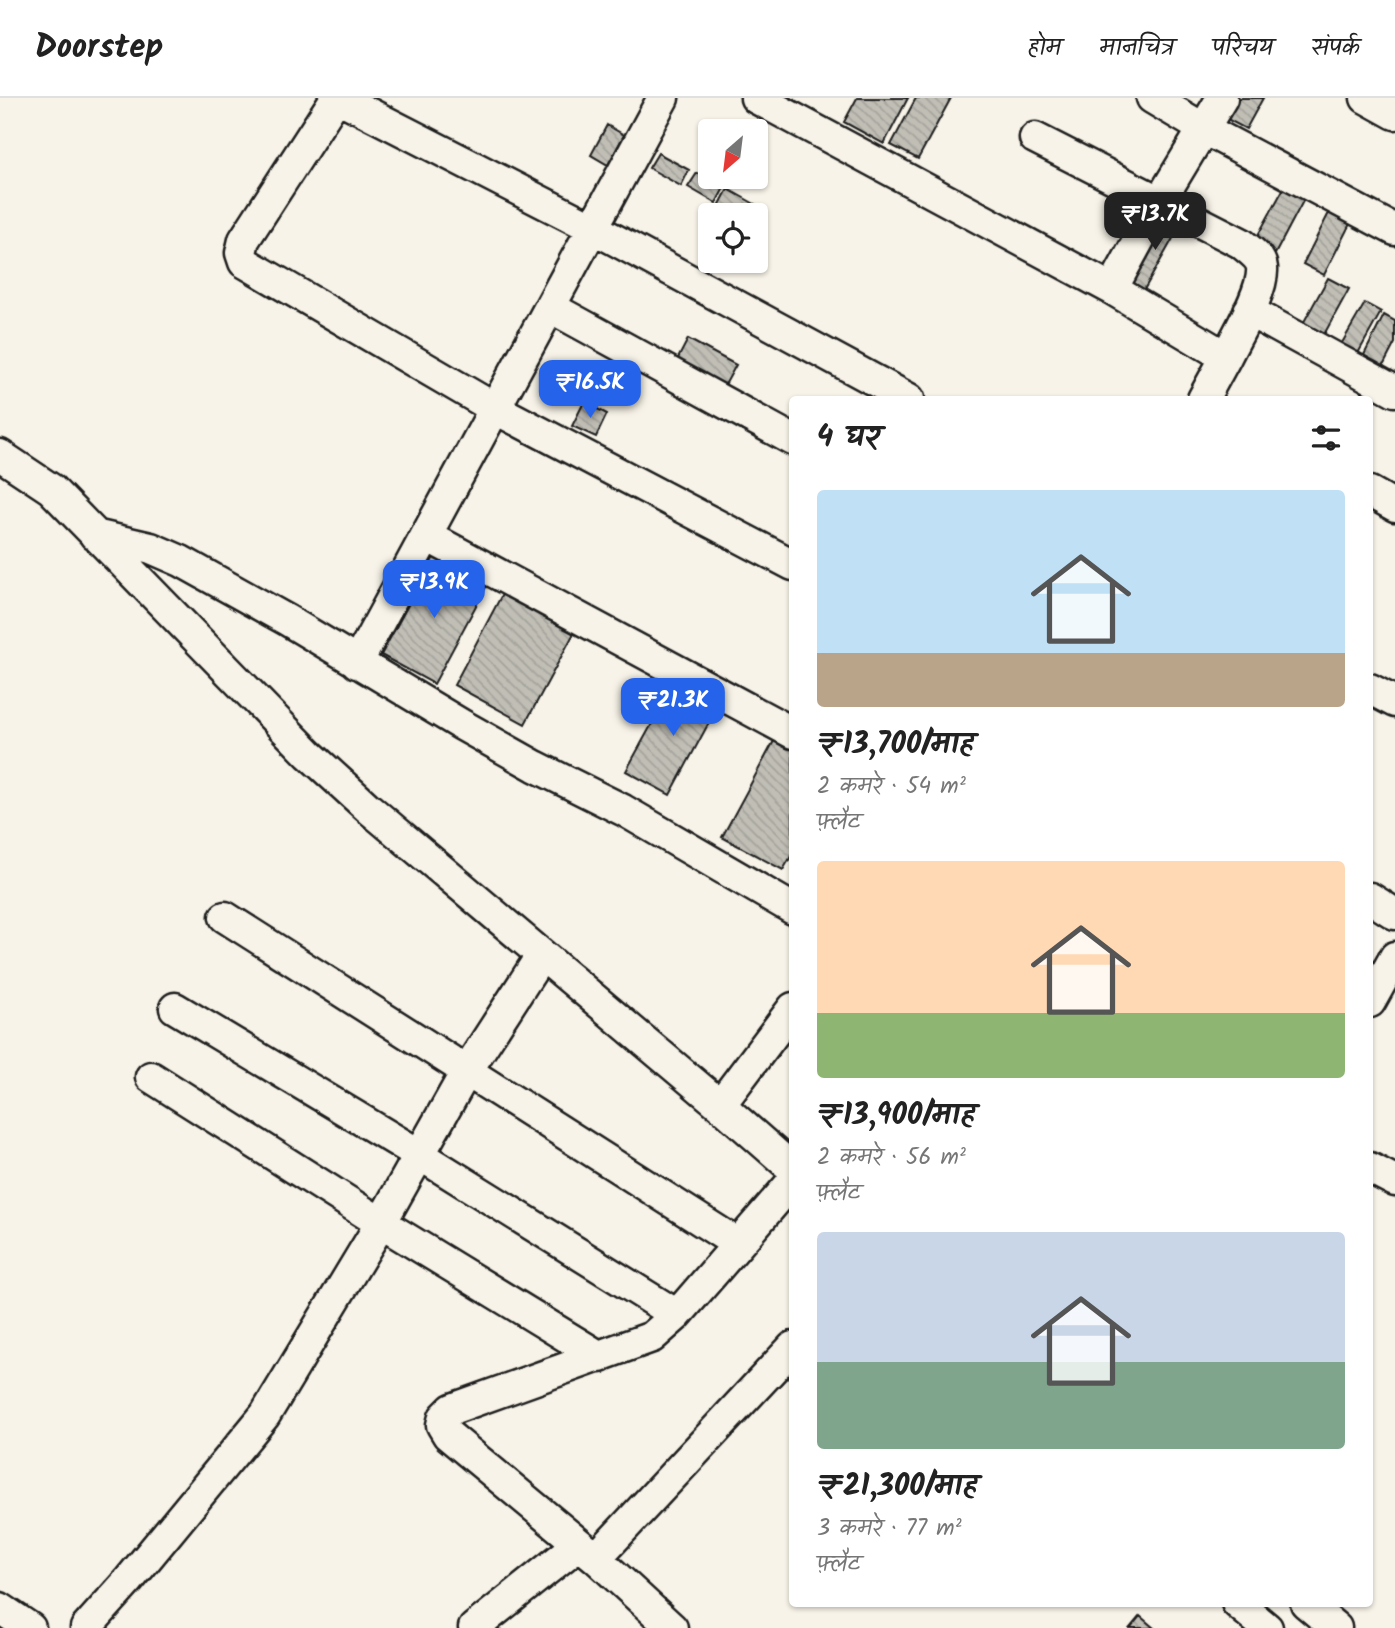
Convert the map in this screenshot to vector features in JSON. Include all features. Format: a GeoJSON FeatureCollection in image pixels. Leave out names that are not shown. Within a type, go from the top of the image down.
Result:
{"type":"FeatureCollection","features":[{"type":"Feature","properties":{"kind":"street"},"geometry":{"type":"LineString","coordinates":[[789,563],[494,408],[244,262],[241,253],[244,240],[338,98],[593,228],[903,396]]}},
{"type":"Feature","properties":{"kind":"street"},"geometry":{"type":"LineString","coordinates":[[357,663],[663,98]]}},
{"type":"Feature","properties":{"kind":"street"},"geometry":{"type":"LineString","coordinates":[[756,98],[1112,289],[1226,357]]}},
{"type":"Feature","properties":{"kind":"street"},"geometry":{"type":"LineString","coordinates":[[1152,98],[1204,129],[1395,230]]}},
{"type":"Feature","properties":{"kind":"street"},"geometry":{"type":"LineString","coordinates":[[1112,289],[1160,201],[1222,98]]}},
{"type":"Feature","properties":{"kind":"street"},"geometry":{"type":"LineString","coordinates":[[1366,98],[1395,114]]}},
{"type":"Feature","properties":{"kind":"street"},"geometry":{"type":"LineString","coordinates":[[1035,138],[1241,243],[1255,254],[1262,266],[1260,282],[1249,311],[1205,396]]}},
{"type":"Feature","properties":{"kind":"street"},"geometry":{"type":"LineString","coordinates":[[550,307],[789,438]]}},
{"type":"Feature","properties":{"kind":"street"},"geometry":{"type":"LineString","coordinates":[[1249,311],[1395,391]]}},
{"type":"Feature","properties":{"kind":"street"},"geometry":{"type":"LineString","coordinates":[[0,455],[51,489],[309,754],[367,807],[789,1165]]}},
{"type":"Feature","properties":{"kind":"street"},"geometry":{"type":"LineString","coordinates":[[1373,494],[1395,506]]}},
{"type":"Feature","properties":{"kind":"street"},"geometry":{"type":"LineString","coordinates":[[95,535],[150,548],[181,561],[535,766],[623,810],[789,907]]}},
{"type":"Feature","properties":{"kind":"street"},"geometry":{"type":"LineString","coordinates":[[427,536],[789,731]]}},
{"type":"Feature","properties":{"kind":"street"},"geometry":{"type":"LineString","coordinates":[[1373,691],[1395,702]]}},
{"type":"Feature","properties":{"kind":"street"},"geometry":{"type":"LineString","coordinates":[[1373,900],[1395,914]]}},
{"type":"Feature","properties":{"kind":"street"},"geometry":{"type":"LineString","coordinates":[[225,917],[738,1244]]}},
{"type":"Feature","properties":{"kind":"street"},"geometry":{"type":"LineString","coordinates":[[86,1628],[265,1415],[381,1223],[466,1072],[541,956]]}},
{"type":"Feature","properties":{"kind":"street"},"geometry":{"type":"LineString","coordinates":[[1373,997],[1395,957]]}},
{"type":"Feature","properties":{"kind":"street"},"geometry":{"type":"LineString","coordinates":[[175,1008],[420,1155],[677,1315]]}},
{"type":"Feature","properties":{"kind":"street"},"geometry":{"type":"LineString","coordinates":[[720,1105],[789,1013]]}},
{"type":"Feature","properties":{"kind":"street"},"geometry":{"type":"LineString","coordinates":[[151,1077],[381,1223],[600,1357]]}},
{"type":"Feature","properties":{"kind":"street"},"geometry":{"type":"LineString","coordinates":[[1373,1170],[1395,1181]]}},
{"type":"Feature","properties":{"kind":"street"},"geometry":{"type":"LineString","coordinates":[[672,1628],[587,1551],[448,1435],[442,1425],[444,1417],[452,1409],[652,1337],[677,1315],[789,1186]]}},
{"type":"Feature","properties":{"kind":"street"},"geometry":{"type":"LineString","coordinates":[[474,1628],[587,1551],[789,1351]]}},
{"type":"Feature","properties":{"kind":"street"},"geometry":{"type":"LineString","coordinates":[[1242,1607],[1267,1628]]}},
{"type":"Feature","properties":{"kind":"street"},"geometry":{"type":"LineString","coordinates":[[1311,1607],[1336,1628]]}},
{"type":"Feature","properties":{"kind":"street"},"geometry":{"type":"LineString","coordinates":[[0,1608],[30,1628]]}},
{"type":"Feature","properties":{"kind":"building"},"geometry":{"type":"Polygon","coordinates":[[[857,98],[908,98],[884,144],[844,122],[857,98]]]}},
{"type":"Feature","properties":{"kind":"building"},"geometry":{"type":"Polygon","coordinates":[[[916,98],[951,98],[918,159],[891,145],[916,98]]]}},
{"type":"Feature","properties":{"kind":"building"},"geometry":{"type":"Polygon","coordinates":[[[1238,98],[1263,98],[1246,129],[1227,119],[1238,98]]]}},
{"type":"Feature","properties":{"kind":"building"},"geometry":{"type":"Polygon","coordinates":[[[607,125],[624,135],[608,165],[591,155],[607,125]]]}},
{"type":"Feature","properties":{"kind":"building"},"geometry":{"type":"Polygon","coordinates":[[[658,153],[689,170],[681,186],[649,168],[658,153]]]}},
{"type":"Feature","properties":{"kind":"building"},"geometry":{"type":"Polygon","coordinates":[[[697,173],[698,189],[723,189],[716,203],[688,187],[697,173]]]}},
{"type":"Feature","properties":{"kind":"building"},"geometry":{"type":"Polygon","coordinates":[[[1291,175],[1311,186],[1274,256],[1253,244],[1291,175]]]}},
{"type":"Feature","properties":{"kind":"building"},"geometry":{"type":"Polygon","coordinates":[[[728,189],[753,203],[721,203],[728,189]]]}},
{"type":"Feature","properties":{"kind":"building"},"geometry":{"type":"Polygon","coordinates":[[[1335,201],[1356,212],[1324,275],[1303,264],[1335,201]]]}},
{"type":"Feature","properties":{"kind":"building"},"geometry":{"type":"Polygon","coordinates":[[[1168,210],[1184,219],[1141,295],[1126,286],[1168,210]]]}},
{"type":"Feature","properties":{"kind":"building"},"geometry":{"type":"Polygon","coordinates":[[[1328,278],[1349,289],[1321,340],[1300,329],[1328,278]]]}},
{"type":"Feature","properties":{"kind":"building"},"geometry":{"type":"Polygon","coordinates":[[[1365,303],[1381,312],[1356,357],[1339,348],[1365,303]]]}},
{"type":"Feature","properties":{"kind":"building"},"geometry":{"type":"Polygon","coordinates":[[[1384,315],[1395,321],[1395,343],[1381,370],[1362,359],[1384,315]]]}},
{"type":"Feature","properties":{"kind":"building"},"geometry":{"type":"Polygon","coordinates":[[[688,339],[736,365],[720,394],[673,368],[688,339]]]}},
{"type":"Feature","properties":{"kind":"building"},"geometry":{"type":"Polygon","coordinates":[[[584,402],[607,414],[596,437],[572,426],[584,402]]]}},
{"type":"Feature","properties":{"kind":"building"},"geometry":{"type":"Polygon","coordinates":[[[434,557],[487,585],[434,684],[381,655],[434,557]]]}},
{"type":"Feature","properties":{"kind":"building"},"geometry":{"type":"Polygon","coordinates":[[[508,583],[580,622],[525,724],[454,685],[508,583]]]}},
{"type":"Feature","properties":{"kind":"building"},"geometry":{"type":"Polygon","coordinates":[[[676,680],[719,704],[670,795],[626,771],[676,680]]]}},
{"type":"Feature","properties":{"kind":"building"},"geometry":{"type":"Polygon","coordinates":[[[781,728],[789,733],[789,860],[783,870],[722,837],[781,728]]]}},
{"type":"Feature","properties":{"kind":"building"},"geometry":{"type":"Polygon","coordinates":[[[1140,1616],[1154,1628],[1130,1628],[1140,1616]]]}}]}
